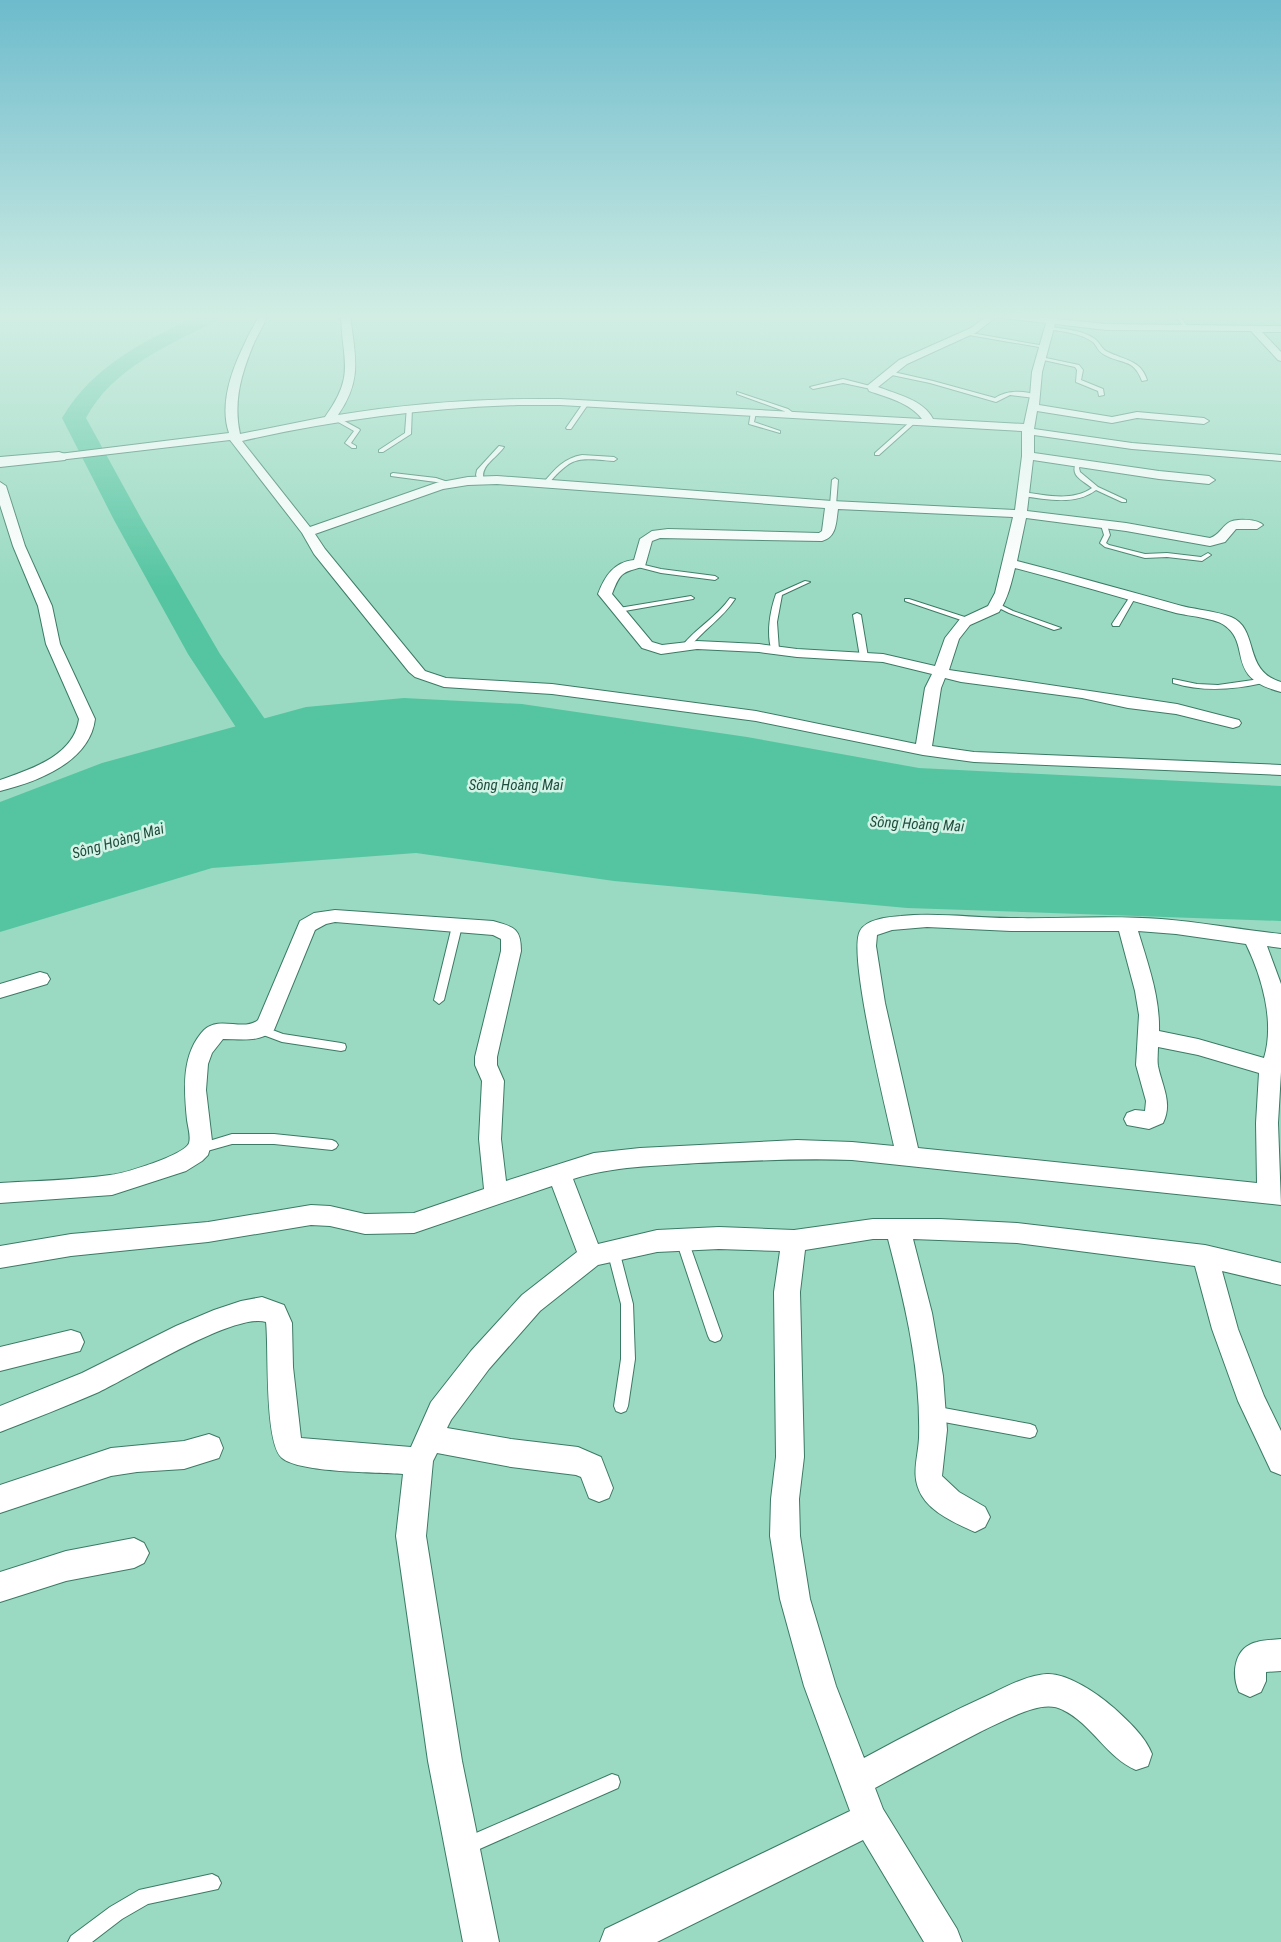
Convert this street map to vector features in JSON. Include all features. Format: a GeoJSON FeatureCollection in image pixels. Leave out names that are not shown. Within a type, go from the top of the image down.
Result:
{"type":"FeatureCollection","features":[{"type":"Feature","properties":{"kind":"street"},"geometry":{"type":"LineString","coordinates":[[231,406],[234,438],[266,482],[308,532],[319,551],[397,649],[420,674],[444,682],[552,689],[756,716],[923,750],[974,757],[1281,770]]}},
{"type":"Feature","properties":{"kind":"street"},"geometry":{"type":"LineString","coordinates":[[331,418],[338,406]]}},
{"type":"Feature","properties":{"kind":"street"},"geometry":{"type":"LineString","coordinates":[[0,462],[60,458],[234,438],[331,418],[431,406]]}},
{"type":"Feature","properties":{"kind":"street"},"geometry":{"type":"LineString","coordinates":[[630,406],[929,422],[1028,430],[1132,446],[1281,458]]}},
{"type":"Feature","properties":{"kind":"street"},"geometry":{"type":"LineString","coordinates":[[912,406],[920,410],[928,418],[929,422]]}},
{"type":"Feature","properties":{"kind":"street"},"geometry":{"type":"LineString","coordinates":[[923,750],[933,688],[952,638],[965,622],[990,611],[997,605],[1010,564],[1021,514],[1028,456],[1028,430],[1033,406]]}},
{"type":"Feature","properties":{"kind":"street"},"geometry":{"type":"LineString","coordinates":[[1053,406],[1112,420],[1119,420],[1130,415],[1138,415],[1204,421]]}},
{"type":"Feature","properties":{"kind":"street"},"geometry":{"type":"LineString","coordinates":[[1028,456],[1159,475],[1208,480]]}},
{"type":"Feature","properties":{"kind":"street"},"geometry":{"type":"LineString","coordinates":[[308,532],[451,484],[481,480],[546,483],[832,505],[1021,514],[1140,529],[1210,542],[1220,539],[1232,525],[1258,525]]}},
{"type":"Feature","properties":{"kind":"street"},"geometry":{"type":"LineString","coordinates":[[0,486],[19,546],[45,606],[53,644],[87,719],[88,728],[74,749],[61,759],[45,768],[0,786]]}},
{"type":"Feature","properties":{"kind":"street"},"geometry":{"type":"LineString","coordinates":[[832,505],[828,532],[822,537],[657,534],[646,539],[642,560],[622,568],[608,583],[606,594],[647,645],[661,650],[686,646],[883,658],[975,680],[1063,690],[1128,703],[1177,709],[1214,720],[1233,723]]}},
{"type":"Feature","properties":{"kind":"street"},"geometry":{"type":"LineString","coordinates":[[1010,564],[1181,610],[1219,616],[1232,623],[1252,670],[1260,681],[1281,687]]}},
{"type":"Feature","properties":{"kind":"street"},"geometry":{"type":"LineString","coordinates":[[0,1193],[112,1185],[188,1159],[200,1148],[202,1141],[196,1090],[196,1062],[201,1051],[215,1033],[222,1031],[252,1032],[262,1030],[267,1025],[307,926],[321,918],[335,916],[493,928],[504,930],[510,936],[511,951],[486,1057],[486,1065],[493,1081],[490,1139],[496,1194]]}},
{"type":"Feature","properties":{"kind":"street"},"geometry":{"type":"LineString","coordinates":[[908,1156],[880,1033],[867,960],[865,946],[867,934],[873,928],[918,921],[1006,925],[1127,925],[1175,927],[1254,939],[1281,941]]}},
{"type":"Feature","properties":{"kind":"street"},"geometry":{"type":"LineString","coordinates":[[1127,925],[1145,991],[1149,1015],[1148,1066],[1157,1101],[1155,1117],[1149,1120],[1135,1119]]}},
{"type":"Feature","properties":{"kind":"street"},"geometry":{"type":"LineString","coordinates":[[0,1258],[71,1246],[208,1232],[311,1215],[330,1216],[365,1224],[414,1223],[470,1205],[496,1194],[594,1163],[640,1157],[705,1153],[797,1149],[852,1151],[1275,1195],[1268,1113],[1271,1068],[1278,1035],[1274,1004],[1264,957],[1254,939]]}},
{"type":"Feature","properties":{"kind":"street"},"geometry":{"type":"LineString","coordinates":[[0,990],[40,978]]}},
{"type":"Feature","properties":{"kind":"street"},"geometry":{"type":"LineString","coordinates":[[1149,1038],[1198,1048],[1271,1068]]}},
{"type":"Feature","properties":{"kind":"street"},"geometry":{"type":"LineString","coordinates":[[559,1174],[602,1253]]}},
{"type":"Feature","properties":{"kind":"street"},"geometry":{"type":"LineString","coordinates":[[481,1942],[445,1761],[411,1536],[414,1496],[424,1449],[441,1410],[480,1360],[531,1303],[602,1253],[657,1241],[719,1238],[794,1242],[873,1229],[1017,1233],[1205,1256],[1281,1274]]}},
{"type":"Feature","properties":{"kind":"street"},"geometry":{"type":"LineString","coordinates":[[898,1230],[918,1315],[932,1395],[932,1451],[928,1469],[929,1479],[933,1488],[947,1500],[975,1518]]}},
{"type":"Feature","properties":{"kind":"street"},"geometry":{"type":"LineString","coordinates":[[794,1242],[787,1292],[790,1457],[785,1499],[787,1552],[795,1599],[820,1686],[870,1819],[944,1942]]}},
{"type":"Feature","properties":{"kind":"street"},"geometry":{"type":"LineString","coordinates":[[1205,1256],[1226,1329],[1252,1401],[1281,1461]]}},
{"type":"Feature","properties":{"kind":"street"},"geometry":{"type":"LineString","coordinates":[[0,1419],[92,1381],[216,1320],[252,1308],[269,1309],[276,1313],[280,1321],[278,1365],[284,1398],[287,1440],[290,1447],[298,1452],[326,1455],[424,1449],[511,1453],[578,1461],[591,1467],[599,1488]]}},
{"type":"Feature","properties":{"kind":"street"},"geometry":{"type":"LineString","coordinates":[[0,1359],[71,1342]]}},
{"type":"Feature","properties":{"kind":"street"},"geometry":{"type":"LineString","coordinates":[[0,1499],[111,1462],[136,1458],[184,1455],[209,1448]]}},
{"type":"Feature","properties":{"kind":"street"},"geometry":{"type":"LineString","coordinates":[[0,1587],[64,1566],[96,1558],[134,1553]]}},
{"type":"Feature","properties":{"kind":"street"},"geometry":{"type":"LineString","coordinates":[[1250,1681],[1251,1666],[1257,1657],[1281,1655]]}},
{"type":"Feature","properties":{"kind":"street"},"geometry":{"type":"LineString","coordinates":[[855,1782],[997,1707],[1031,1692],[1047,1689],[1083,1704],[1136,1754]]}},
{"type":"Feature","properties":{"kind":"street"},"geometry":{"type":"LineString","coordinates":[[618,1942],[870,1819]]}},
{"type":"Feature","properties":{"kind":"lane"},"geometry":{"type":"LineString","coordinates":[[569,428],[584,406]]}},
{"type":"Feature","properties":{"kind":"lane"},"geometry":{"type":"LineString","coordinates":[[774,406],[793,415]]}},
{"type":"Feature","properties":{"kind":"lane"},"geometry":{"type":"LineString","coordinates":[[381,451],[408,434],[409,407]]}},
{"type":"Feature","properties":{"kind":"lane"},"geometry":{"type":"LineString","coordinates":[[753,413],[751,423],[778,432]]}},
{"type":"Feature","properties":{"kind":"lane"},"geometry":{"type":"LineString","coordinates":[[331,418],[357,430],[348,443],[354,447]]}},
{"type":"Feature","properties":{"kind":"lane"},"geometry":{"type":"LineString","coordinates":[[877,454],[914,421]]}},
{"type":"Feature","properties":{"kind":"lane"},"geometry":{"type":"LineString","coordinates":[[481,480],[479,475],[482,466],[501,447]]}},
{"type":"Feature","properties":{"kind":"lane"},"geometry":{"type":"LineString","coordinates":[[546,483],[560,465],[572,458],[614,459]]}},
{"type":"Feature","properties":{"kind":"lane"},"geometry":{"type":"LineString","coordinates":[[1079,462],[1076,468],[1078,473],[1096,488],[1124,501]]}},
{"type":"Feature","properties":{"kind":"lane"},"geometry":{"type":"LineString","coordinates":[[393,476],[436,480],[451,484]]}},
{"type":"Feature","properties":{"kind":"lane"},"geometry":{"type":"LineString","coordinates":[[832,505],[836,480]]}},
{"type":"Feature","properties":{"kind":"lane"},"geometry":{"type":"LineString","coordinates":[[1022,494],[1077,497],[1092,492],[1096,488]]}},
{"type":"Feature","properties":{"kind":"lane"},"geometry":{"type":"LineString","coordinates":[[1104,525],[1107,534],[1102,543],[1107,546],[1145,556],[1167,555],[1202,559],[1208,555]]}},
{"type":"Feature","properties":{"kind":"lane"},"geometry":{"type":"LineString","coordinates":[[636,564],[662,571],[715,578]]}},
{"type":"Feature","properties":{"kind":"lane"},"geometry":{"type":"LineString","coordinates":[[775,650],[775,621],[779,594],[807,582]]}},
{"type":"Feature","properties":{"kind":"lane"},"geometry":{"type":"LineString","coordinates":[[1116,624],[1133,596]]}},
{"type":"Feature","properties":{"kind":"lane"},"geometry":{"type":"LineString","coordinates":[[619,610],[692,598]]}},
{"type":"Feature","properties":{"kind":"lane"},"geometry":{"type":"LineString","coordinates":[[686,646],[697,632],[725,609],[732,599]]}},
{"type":"Feature","properties":{"kind":"lane"},"geometry":{"type":"LineString","coordinates":[[907,600],[970,620]]}},
{"type":"Feature","properties":{"kind":"lane"},"geometry":{"type":"LineString","coordinates":[[997,605],[1011,612],[1057,628]]}},
{"type":"Feature","properties":{"kind":"lane"},"geometry":{"type":"LineString","coordinates":[[857,615],[864,656]]}},
{"type":"Feature","properties":{"kind":"lane"},"geometry":{"type":"LineString","coordinates":[[1176,681],[1200,687],[1260,681]]}},
{"type":"Feature","properties":{"kind":"lane"},"geometry":{"type":"LineString","coordinates":[[439,1000],[457,926]]}},
{"type":"Feature","properties":{"kind":"lane"},"geometry":{"type":"LineString","coordinates":[[262,1030],[282,1038],[341,1047]]}},
{"type":"Feature","properties":{"kind":"lane"},"geometry":{"type":"LineString","coordinates":[[200,1148],[232,1139],[274,1139],[332,1145]]}},
{"type":"Feature","properties":{"kind":"lane"},"geometry":{"type":"LineString","coordinates":[[682,1240],[715,1336]]}},
{"type":"Feature","properties":{"kind":"lane"},"geometry":{"type":"LineString","coordinates":[[602,1253],[628,1304],[628,1359],[621,1406]]}},
{"type":"Feature","properties":{"kind":"lane"},"geometry":{"type":"LineString","coordinates":[[933,1413],[1030,1432]]}},
{"type":"Feature","properties":{"kind":"lane"},"geometry":{"type":"LineString","coordinates":[[462,1848],[612,1782]]}},
{"type":"Feature","properties":{"kind":"lane"},"geometry":{"type":"LineString","coordinates":[[77,1942],[116,1913],[145,1896],[212,1883]]}},
{"type":"Feature","properties":{"kind":"water","name":"Sông Hoàng Mai"},"geometry":{"type":"Polygon","coordinates":[[[404,698],[522,704],[747,737],[919,768],[1281,786],[1281,921],[907,908],[614,881],[416,853],[212,868],[0,932],[0,802],[102,763],[306,707],[404,698]]]}},
{"type":"Feature","properties":{"kind":"waterway"},"geometry":{"type":"LineString","coordinates":[[81,406],[74,418],[128,520],[204,654],[284,773]]}}]}
